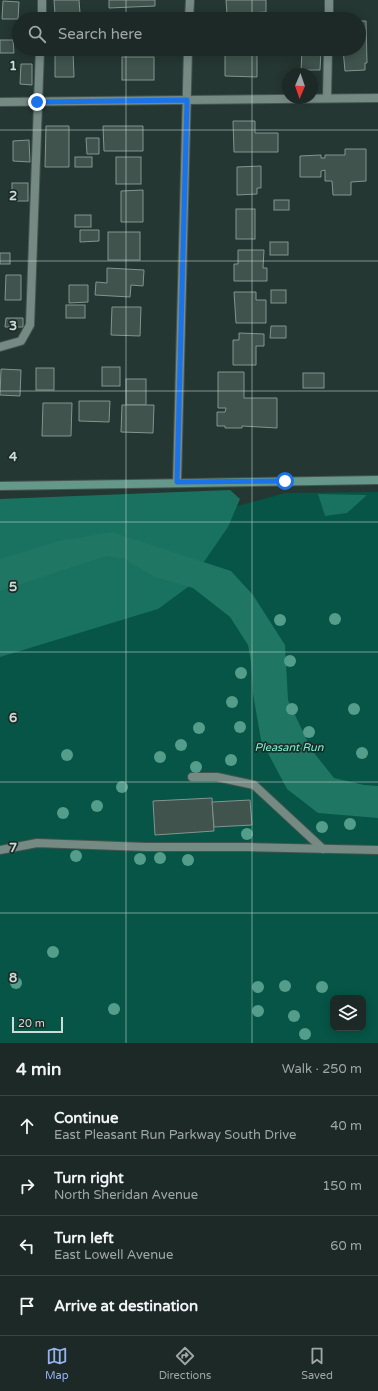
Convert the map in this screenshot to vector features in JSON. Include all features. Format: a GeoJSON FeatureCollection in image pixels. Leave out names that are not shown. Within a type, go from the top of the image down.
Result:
{"type":"FeatureCollection","features":[{"type":"Feature","properties":{"kind":"street"},"geometry":{"type":"LineString","coordinates":[[42,0],[42,12]]}},
{"type":"Feature","properties":{"kind":"street"},"geometry":{"type":"LineString","coordinates":[[189,12],[190,0]]}},
{"type":"Feature","properties":{"kind":"street"},"geometry":{"type":"LineString","coordinates":[[329,0],[329,12]]}},
{"type":"Feature","properties":{"kind":"street"},"geometry":{"type":"LineString","coordinates":[[0,347],[21,341],[30,325],[40,56]]}},
{"type":"Feature","properties":{"kind":"street"},"geometry":{"type":"LineString","coordinates":[[177,482],[188,56]]}},
{"type":"Feature","properties":{"kind":"street"},"geometry":{"type":"LineString","coordinates":[[327,98],[328,56]]}},
{"type":"Feature","properties":{"kind":"street"},"geometry":{"type":"LineString","coordinates":[[0,102],[378,98]]}},
{"type":"Feature","properties":{"kind":"street"},"geometry":{"type":"LineString","coordinates":[[0,486],[378,480]]}},
{"type":"Feature","properties":{"kind":"street"},"geometry":{"type":"LineString","coordinates":[[192,777],[217,777],[254,785],[323,848]]}},
{"type":"Feature","properties":{"kind":"street"},"geometry":{"type":"LineString","coordinates":[[0,850],[37,843],[146,847],[323,848],[378,850]]}},
{"type":"Feature","properties":{"kind":"shaded area"},"geometry":{"type":"Polygon","coordinates":[[[230,490],[240,499],[228,527],[201,566],[133,546],[0,565],[0,499],[230,490]]]}},
{"type":"Feature","properties":{"kind":"shaded area"},"geometry":{"type":"Polygon","coordinates":[[[378,492],[378,1043],[0,1043],[0,640],[205,515],[285,493],[378,492]]]}},
{"type":"Feature","properties":{"kind":"shaded area"},"geometry":{"type":"Polygon","coordinates":[[[318,494],[367,495],[347,513],[325,516],[318,494]]]}},
{"type":"Feature","properties":{"kind":"shaded area"},"geometry":{"type":"Polygon","coordinates":[[[102,551],[192,584],[158,609],[0,657],[0,587],[102,551]]]}},
{"type":"Feature","properties":{"kind":"water","name":"Pleasant Run"},"geometry":{"type":"Polygon","coordinates":[[[112,532],[231,571],[253,595],[285,645],[288,700],[311,749],[334,778],[364,785],[378,786],[378,818],[318,813],[287,789],[261,740],[253,694],[251,662],[248,645],[230,617],[193,588],[155,577],[124,559],[106,556],[0,591],[0,559],[59,541],[112,532]]]}},
{"type":"Feature","properties":{"kind":"building"},"geometry":{"type":"Polygon","coordinates":[[[54,0],[79,0],[80,12],[55,12],[54,0]]]}},
{"type":"Feature","properties":{"kind":"building"},"geometry":{"type":"Polygon","coordinates":[[[109,0],[155,0],[155,6],[109,8],[109,0]]]}},
{"type":"Feature","properties":{"kind":"building"},"geometry":{"type":"Polygon","coordinates":[[[226,0],[266,0],[266,12],[227,12],[226,0]]]}},
{"type":"Feature","properties":{"kind":"building"},"geometry":{"type":"Polygon","coordinates":[[[3,1],[19,2],[18,12],[12,12],[12,19],[2,19],[3,1]]]}},
{"type":"Feature","properties":{"kind":"building"},"geometry":{"type":"Polygon","coordinates":[[[366,21],[367,63],[365,63],[365,70],[345,71],[344,56],[366,56],[366,21]]]}},
{"type":"Feature","properties":{"kind":"building"},"geometry":{"type":"Polygon","coordinates":[[[0,40],[12,40],[12,53],[0,53],[0,40]]]}},
{"type":"Feature","properties":{"kind":"building"},"geometry":{"type":"Polygon","coordinates":[[[55,56],[73,56],[74,77],[55,77],[55,56]]]}},
{"type":"Feature","properties":{"kind":"building"},"geometry":{"type":"Polygon","coordinates":[[[225,56],[257,56],[257,77],[225,76],[225,56]]]}},
{"type":"Feature","properties":{"kind":"building"},"geometry":{"type":"Polygon","coordinates":[[[302,56],[321,56],[320,70],[318,70],[318,68],[301,68],[302,56]]]}},
{"type":"Feature","properties":{"kind":"building"},"geometry":{"type":"Polygon","coordinates":[[[122,57],[154,57],[154,80],[122,80],[122,57]]]}},
{"type":"Feature","properties":{"kind":"building"},"geometry":{"type":"Polygon","coordinates":[[[21,64],[32,64],[32,85],[20,84],[21,64]]]}},
{"type":"Feature","properties":{"kind":"building"},"geometry":{"type":"Polygon","coordinates":[[[233,121],[255,121],[255,133],[278,133],[278,152],[234,152],[233,121]]]}},
{"type":"Feature","properties":{"kind":"building"},"geometry":{"type":"Polygon","coordinates":[[[46,126],[69,126],[69,167],[45,167],[46,126]]]}},
{"type":"Feature","properties":{"kind":"building"},"geometry":{"type":"Polygon","coordinates":[[[103,126],[143,126],[143,151],[104,151],[103,126]]]}},
{"type":"Feature","properties":{"kind":"building"},"geometry":{"type":"Polygon","coordinates":[[[86,138],[99,138],[99,154],[87,154],[86,138]]]}},
{"type":"Feature","properties":{"kind":"building"},"geometry":{"type":"Polygon","coordinates":[[[29,140],[30,162],[13,161],[13,141],[29,140]]]}},
{"type":"Feature","properties":{"kind":"building"},"geometry":{"type":"Polygon","coordinates":[[[345,149],[366,149],[366,181],[351,182],[351,195],[333,195],[332,181],[325,181],[325,170],[321,171],[321,177],[300,177],[300,156],[321,155],[321,158],[325,158],[325,155],[345,155],[345,149]]]}},
{"type":"Feature","properties":{"kind":"building"},"geometry":{"type":"Polygon","coordinates":[[[75,157],[92,157],[92,167],[75,167],[75,157]]]}},
{"type":"Feature","properties":{"kind":"building"},"geometry":{"type":"Polygon","coordinates":[[[116,157],[141,157],[141,184],[116,184],[116,157]]]}},
{"type":"Feature","properties":{"kind":"building"},"geometry":{"type":"Polygon","coordinates":[[[261,166],[261,188],[257,188],[257,194],[237,195],[237,167],[261,166]]]}},
{"type":"Feature","properties":{"kind":"building"},"geometry":{"type":"Polygon","coordinates":[[[12,183],[28,183],[28,201],[12,201],[12,183]]]}},
{"type":"Feature","properties":{"kind":"building"},"geometry":{"type":"Polygon","coordinates":[[[143,190],[143,222],[121,222],[121,191],[143,190]]]}},
{"type":"Feature","properties":{"kind":"building"},"geometry":{"type":"Polygon","coordinates":[[[274,200],[289,200],[289,210],[274,210],[274,200]]]}},
{"type":"Feature","properties":{"kind":"building"},"geometry":{"type":"Polygon","coordinates":[[[236,209],[255,209],[255,239],[236,239],[236,209]]]}},
{"type":"Feature","properties":{"kind":"building"},"geometry":{"type":"Polygon","coordinates":[[[75,215],[91,215],[91,227],[75,227],[75,215]]]}},
{"type":"Feature","properties":{"kind":"building"},"geometry":{"type":"Polygon","coordinates":[[[80,230],[99,230],[99,241],[80,242],[80,230]]]}},
{"type":"Feature","properties":{"kind":"building"},"geometry":{"type":"Polygon","coordinates":[[[108,232],[140,232],[140,260],[108,260],[108,232]]]}},
{"type":"Feature","properties":{"kind":"building"},"geometry":{"type":"Polygon","coordinates":[[[270,242],[288,242],[288,255],[270,255],[270,242]]]}},
{"type":"Feature","properties":{"kind":"building"},"geometry":{"type":"Polygon","coordinates":[[[238,250],[264,250],[263,268],[267,268],[267,281],[234,281],[234,264],[238,264],[238,250]]]}},
{"type":"Feature","properties":{"kind":"building"},"geometry":{"type":"Polygon","coordinates":[[[0,253],[10,253],[10,264],[0,264],[0,253]]]}},
{"type":"Feature","properties":{"kind":"building"},"geometry":{"type":"Polygon","coordinates":[[[107,268],[144,270],[143,286],[131,285],[130,297],[95,295],[96,282],[107,283],[107,268]]]}},
{"type":"Feature","properties":{"kind":"building"},"geometry":{"type":"Polygon","coordinates":[[[6,275],[21,275],[21,300],[5,300],[6,275]]]}},
{"type":"Feature","properties":{"kind":"building"},"geometry":{"type":"Polygon","coordinates":[[[69,285],[88,285],[88,302],[69,303],[69,285]]]}},
{"type":"Feature","properties":{"kind":"building"},"geometry":{"type":"Polygon","coordinates":[[[271,290],[286,290],[286,303],[271,303],[271,290]]]}},
{"type":"Feature","properties":{"kind":"building"},"geometry":{"type":"Polygon","coordinates":[[[234,292],[256,292],[256,300],[266,300],[266,323],[236,323],[234,292]]]}},
{"type":"Feature","properties":{"kind":"building"},"geometry":{"type":"Polygon","coordinates":[[[66,305],[85,305],[85,318],[66,318],[66,305]]]}},
{"type":"Feature","properties":{"kind":"building"},"geometry":{"type":"Polygon","coordinates":[[[112,307],[141,307],[140,336],[111,335],[112,307]]]}},
{"type":"Feature","properties":{"kind":"building"},"geometry":{"type":"Polygon","coordinates":[[[6,318],[23,318],[23,327],[5,327],[6,318]]]}},
{"type":"Feature","properties":{"kind":"building"},"geometry":{"type":"Polygon","coordinates":[[[271,326],[286,326],[286,338],[270,338],[271,326]]]}},
{"type":"Feature","properties":{"kind":"building"},"geometry":{"type":"Polygon","coordinates":[[[239,333],[264,334],[264,346],[256,346],[256,365],[233,365],[233,340],[239,340],[239,333]]]}},
{"type":"Feature","properties":{"kind":"building"},"geometry":{"type":"Polygon","coordinates":[[[102,367],[120,367],[120,386],[102,386],[102,367]]]}},
{"type":"Feature","properties":{"kind":"building"},"geometry":{"type":"Polygon","coordinates":[[[36,368],[54,368],[54,390],[36,390],[36,368]]]}},
{"type":"Feature","properties":{"kind":"building"},"geometry":{"type":"Polygon","coordinates":[[[1,369],[21,370],[20,396],[0,395],[1,369]]]}},
{"type":"Feature","properties":{"kind":"building"},"geometry":{"type":"Polygon","coordinates":[[[218,372],[244,372],[244,398],[277,398],[277,428],[242,426],[242,428],[225,428],[225,426],[217,426],[217,412],[225,412],[226,408],[218,408],[218,372]]]}},
{"type":"Feature","properties":{"kind":"building"},"geometry":{"type":"Polygon","coordinates":[[[303,373],[324,373],[324,388],[303,388],[303,373]]]}},
{"type":"Feature","properties":{"kind":"building"},"geometry":{"type":"Polygon","coordinates":[[[126,379],[146,379],[146,405],[126,405],[126,379]]]}},
{"type":"Feature","properties":{"kind":"building"},"geometry":{"type":"Polygon","coordinates":[[[79,401],[110,401],[109,422],[79,421],[79,401]]]}},
{"type":"Feature","properties":{"kind":"building"},"geometry":{"type":"Polygon","coordinates":[[[43,403],[72,403],[71,436],[42,436],[43,403]]]}},
{"type":"Feature","properties":{"kind":"building"},"geometry":{"type":"Polygon","coordinates":[[[122,405],[154,405],[153,433],[121,432],[122,405]]]}},
{"type":"Feature","properties":{"kind":"building"},"geometry":{"type":"Polygon","coordinates":[[[212,798],[214,831],[155,835],[153,801],[212,798]]]}},
{"type":"Feature","properties":{"kind":"building"},"geometry":{"type":"Polygon","coordinates":[[[250,800],[252,825],[214,827],[212,802],[250,800]]]}},
{"type":"Feature","properties":{"kind":"route"},"geometry":{"type":"LineString","coordinates":[[37,102],[187,100],[177,482],[285,481]]}}]}
